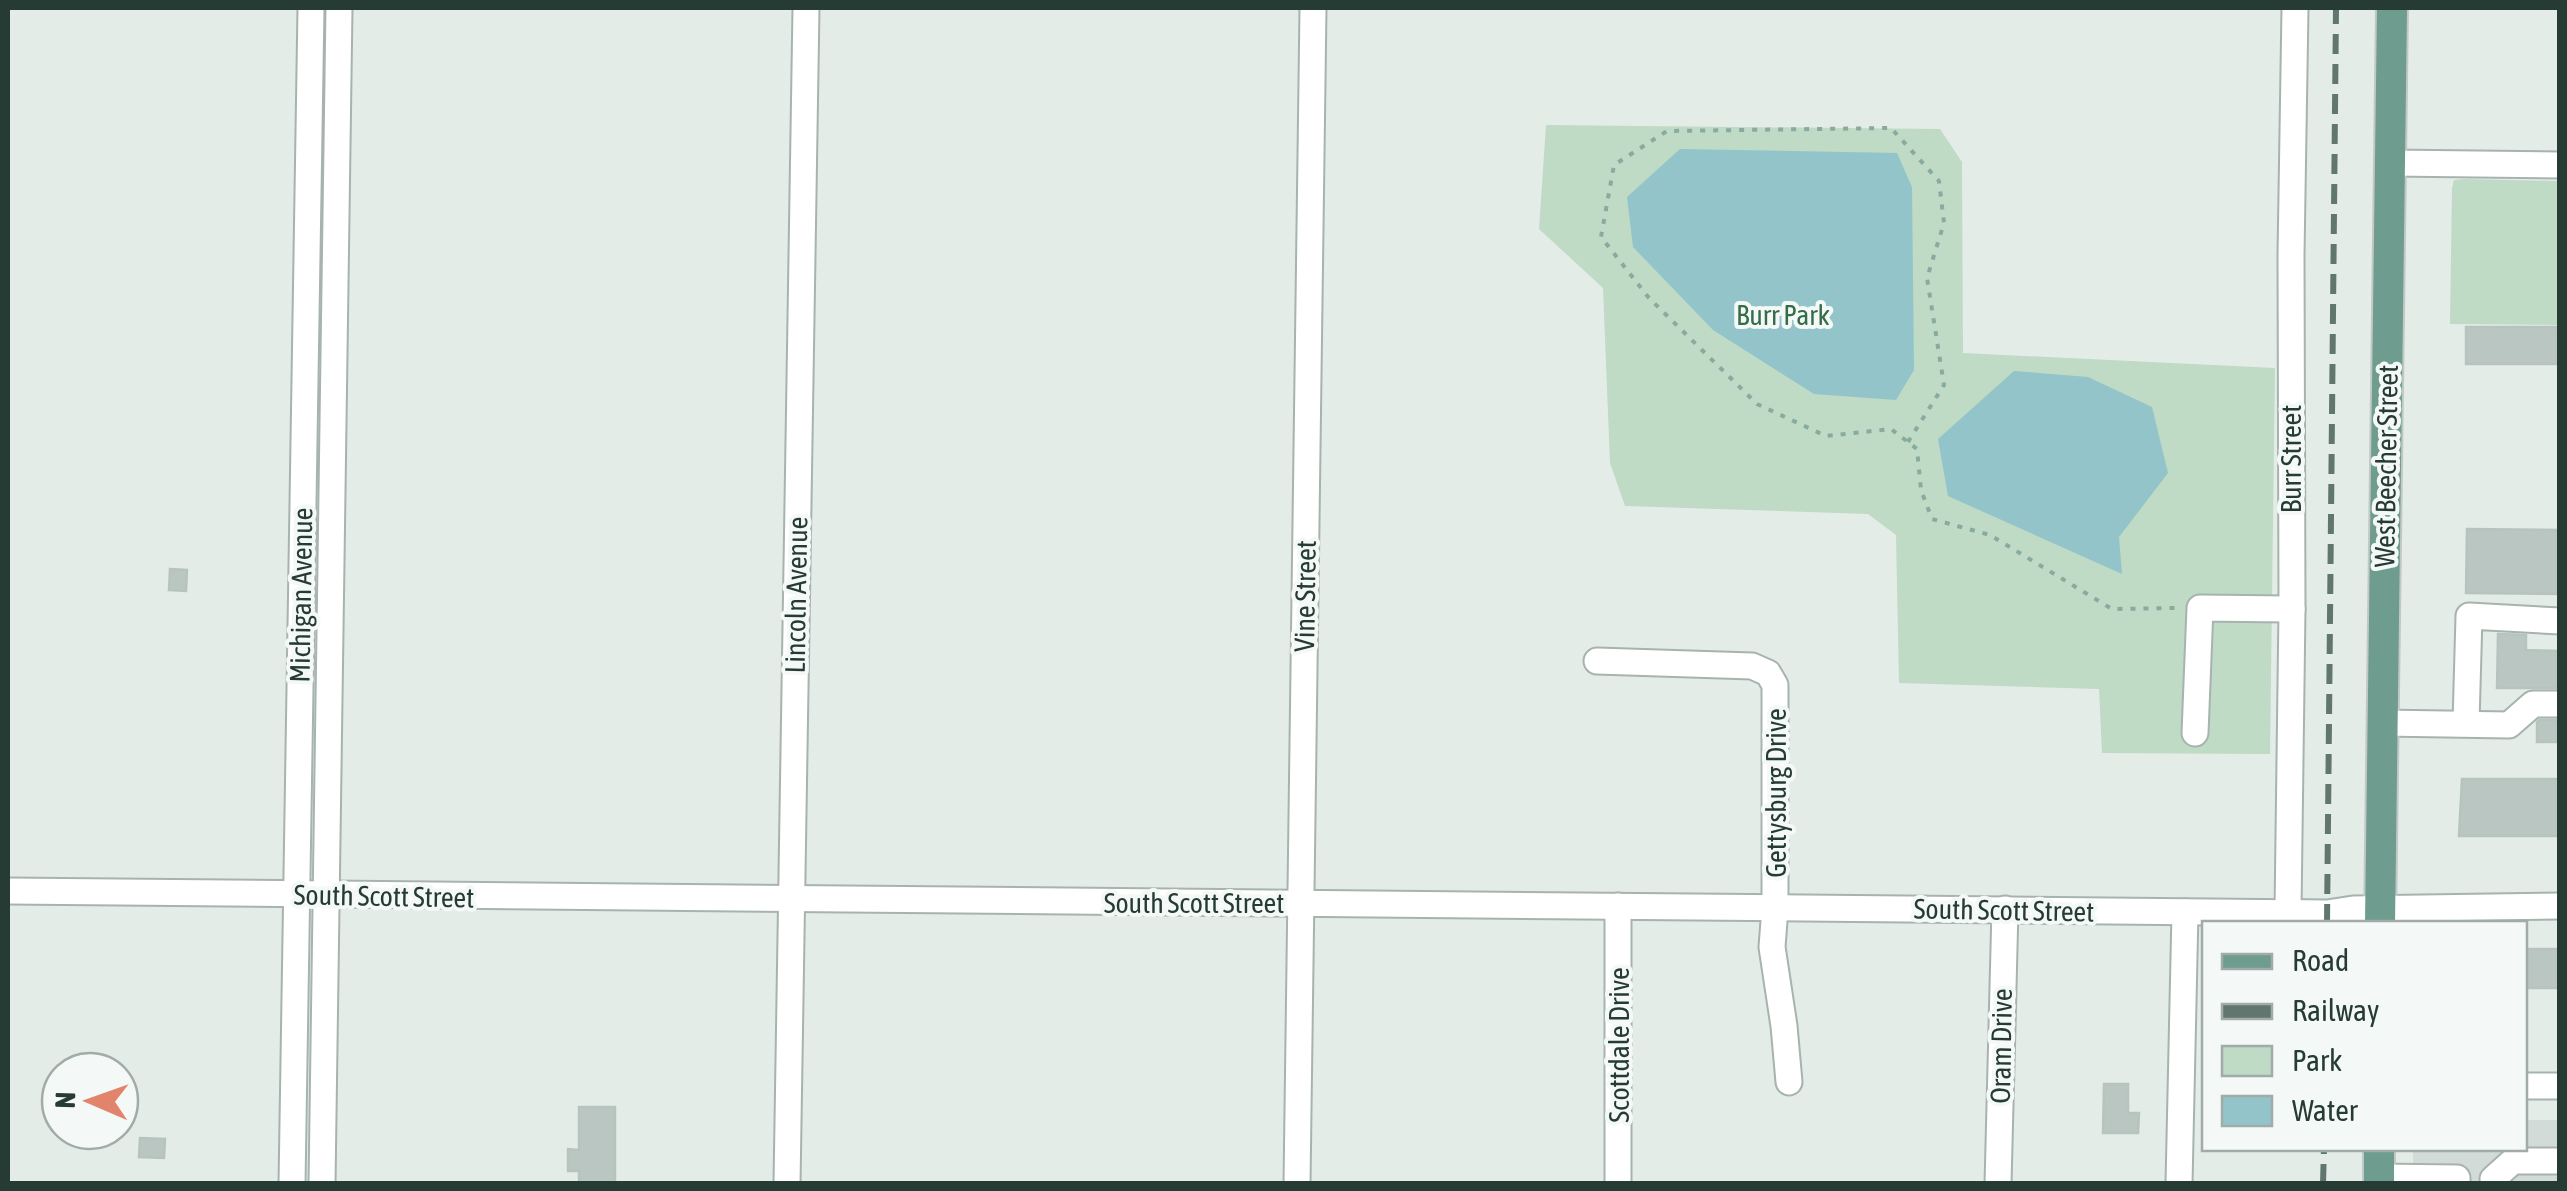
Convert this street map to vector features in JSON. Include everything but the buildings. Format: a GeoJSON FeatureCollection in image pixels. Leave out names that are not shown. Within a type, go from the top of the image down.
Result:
{"type":"FeatureCollection","features":[{"type":"Feature","properties":{"kind":"main road","name":"West Beecher Street"},"geometry":{"type":"LineString","coordinates":[[2380,917],[2392,8]]}},
{"type":"Feature","properties":{"kind":"street","name":"Michigan Avenue"},"geometry":{"type":"LineString","coordinates":[[292,1184],[311,8]]}},
{"type":"Feature","properties":{"kind":"street","name":"Michigan Avenue"},"geometry":{"type":"LineString","coordinates":[[322,1184],[339,8]]}},
{"type":"Feature","properties":{"kind":"street","name":"Lincoln Avenue"},"geometry":{"type":"LineString","coordinates":[[787,1184],[806,8]]}},
{"type":"Feature","properties":{"kind":"street","name":"Vine Street"},"geometry":{"type":"LineString","coordinates":[[1297,1184],[1314,8]]}},
{"type":"Feature","properties":{"kind":"street","name":"Burr Street"},"geometry":{"type":"LineString","coordinates":[[2288,911],[2295,8]]}},
{"type":"Feature","properties":{"kind":"street"},"geometry":{"type":"LineString","coordinates":[[2391,163],[2560,165]]}},
{"type":"Feature","properties":{"kind":"street"},"geometry":{"type":"LineString","coordinates":[[2195,733],[2200,608],[2292,609]]}},
{"type":"Feature","properties":{"kind":"street"},"geometry":{"type":"LineString","coordinates":[[2466,723],[2470,616],[2560,621]]}},
{"type":"Feature","properties":{"kind":"street","name":"Gettysburg Drive"},"geometry":{"type":"LineString","coordinates":[[1596,662],[1752,666],[1768,673],[1776,685],[1777,702],[1775,908]]}},
{"type":"Feature","properties":{"kind":"street"},"geometry":{"type":"LineString","coordinates":[[2382,723],[2509,725],[2534,704],[2560,704]]}},
{"type":"Feature","properties":{"kind":"street","name":"South Scott Street"},"geometry":{"type":"LineString","coordinates":[[8,891],[2185,912],[2327,913],[2353,909],[2380,917],[2560,906]]}},
{"type":"Feature","properties":{"kind":"street","name":"Scottdale Drive"},"geometry":{"type":"LineString","coordinates":[[1618,906],[1618,1184]]}},
{"type":"Feature","properties":{"kind":"street"},"geometry":{"type":"LineString","coordinates":[[1775,908],[1772,947],[1789,1082]]}},
{"type":"Feature","properties":{"kind":"street","name":"Oram Drive"},"geometry":{"type":"LineString","coordinates":[[1998,1184],[2005,909]]}},
{"type":"Feature","properties":{"kind":"street"},"geometry":{"type":"LineString","coordinates":[[2179,1184],[2185,912]]}},
{"type":"Feature","properties":{"kind":"street"},"geometry":{"type":"LineString","coordinates":[[2527,1086],[2560,1086]]}},
{"type":"Feature","properties":{"kind":"street"},"geometry":{"type":"LineString","coordinates":[[2379,1170],[2457,1181],[2493,1181],[2513,1162],[2560,1160]]}},
{"type":"Feature","properties":{"kind":"path"},"geometry":{"type":"LineString","coordinates":[[1908,442],[1944,384],[1927,278],[1944,224],[1940,180],[1891,128],[1667,131],[1614,165],[1602,237],[1649,298],[1757,404],[1826,436],[1890,429],[1908,442],[1918,449],[1920,490],[1932,519],[1990,535],[2112,609],[2200,608]]}},
{"type":"Feature","properties":{"kind":"shaded area"},"geometry":{"type":"Polygon","coordinates":[[[2527,1120],[2559,1120],[2559,1183],[2413,1183],[2413,1151],[2527,1151],[2527,1120]]]}},
{"type":"Feature","properties":{"kind":"green space","name":"Burr Park"},"geometry":{"type":"Polygon","coordinates":[[[1546,125],[1940,129],[1962,162],[1963,353],[2275,368],[2270,754],[2102,753],[2099,689],[1899,683],[1896,535],[1868,514],[1625,506],[1610,463],[1603,288],[1539,229],[1546,125]]]}},
{"type":"Feature","properties":{"kind":"green space"},"geometry":{"type":"Polygon","coordinates":[[[2454,180],[2559,181],[2559,325],[2450,324],[2452,188],[2454,180]]]}},
{"type":"Feature","properties":{"kind":"water"},"geometry":{"type":"Polygon","coordinates":[[[1680,149],[1897,153],[1912,187],[1914,370],[1896,400],[1814,394],[1713,330],[1633,247],[1627,197],[1680,149]]]}},
{"type":"Feature","properties":{"kind":"water"},"geometry":{"type":"Polygon","coordinates":[[[2014,371],[2088,377],[2152,407],[2168,473],[2119,537],[2122,574],[1948,496],[1938,439],[2014,371]]]}},
{"type":"Feature","properties":{"kind":"railway"},"geometry":{"type":"LineString","coordinates":[[2327,921],[2336,8]]}},
{"type":"Feature","properties":{"kind":"railway"},"geometry":{"type":"LineString","coordinates":[[2323,1184],[2324,1151]]}}]}
